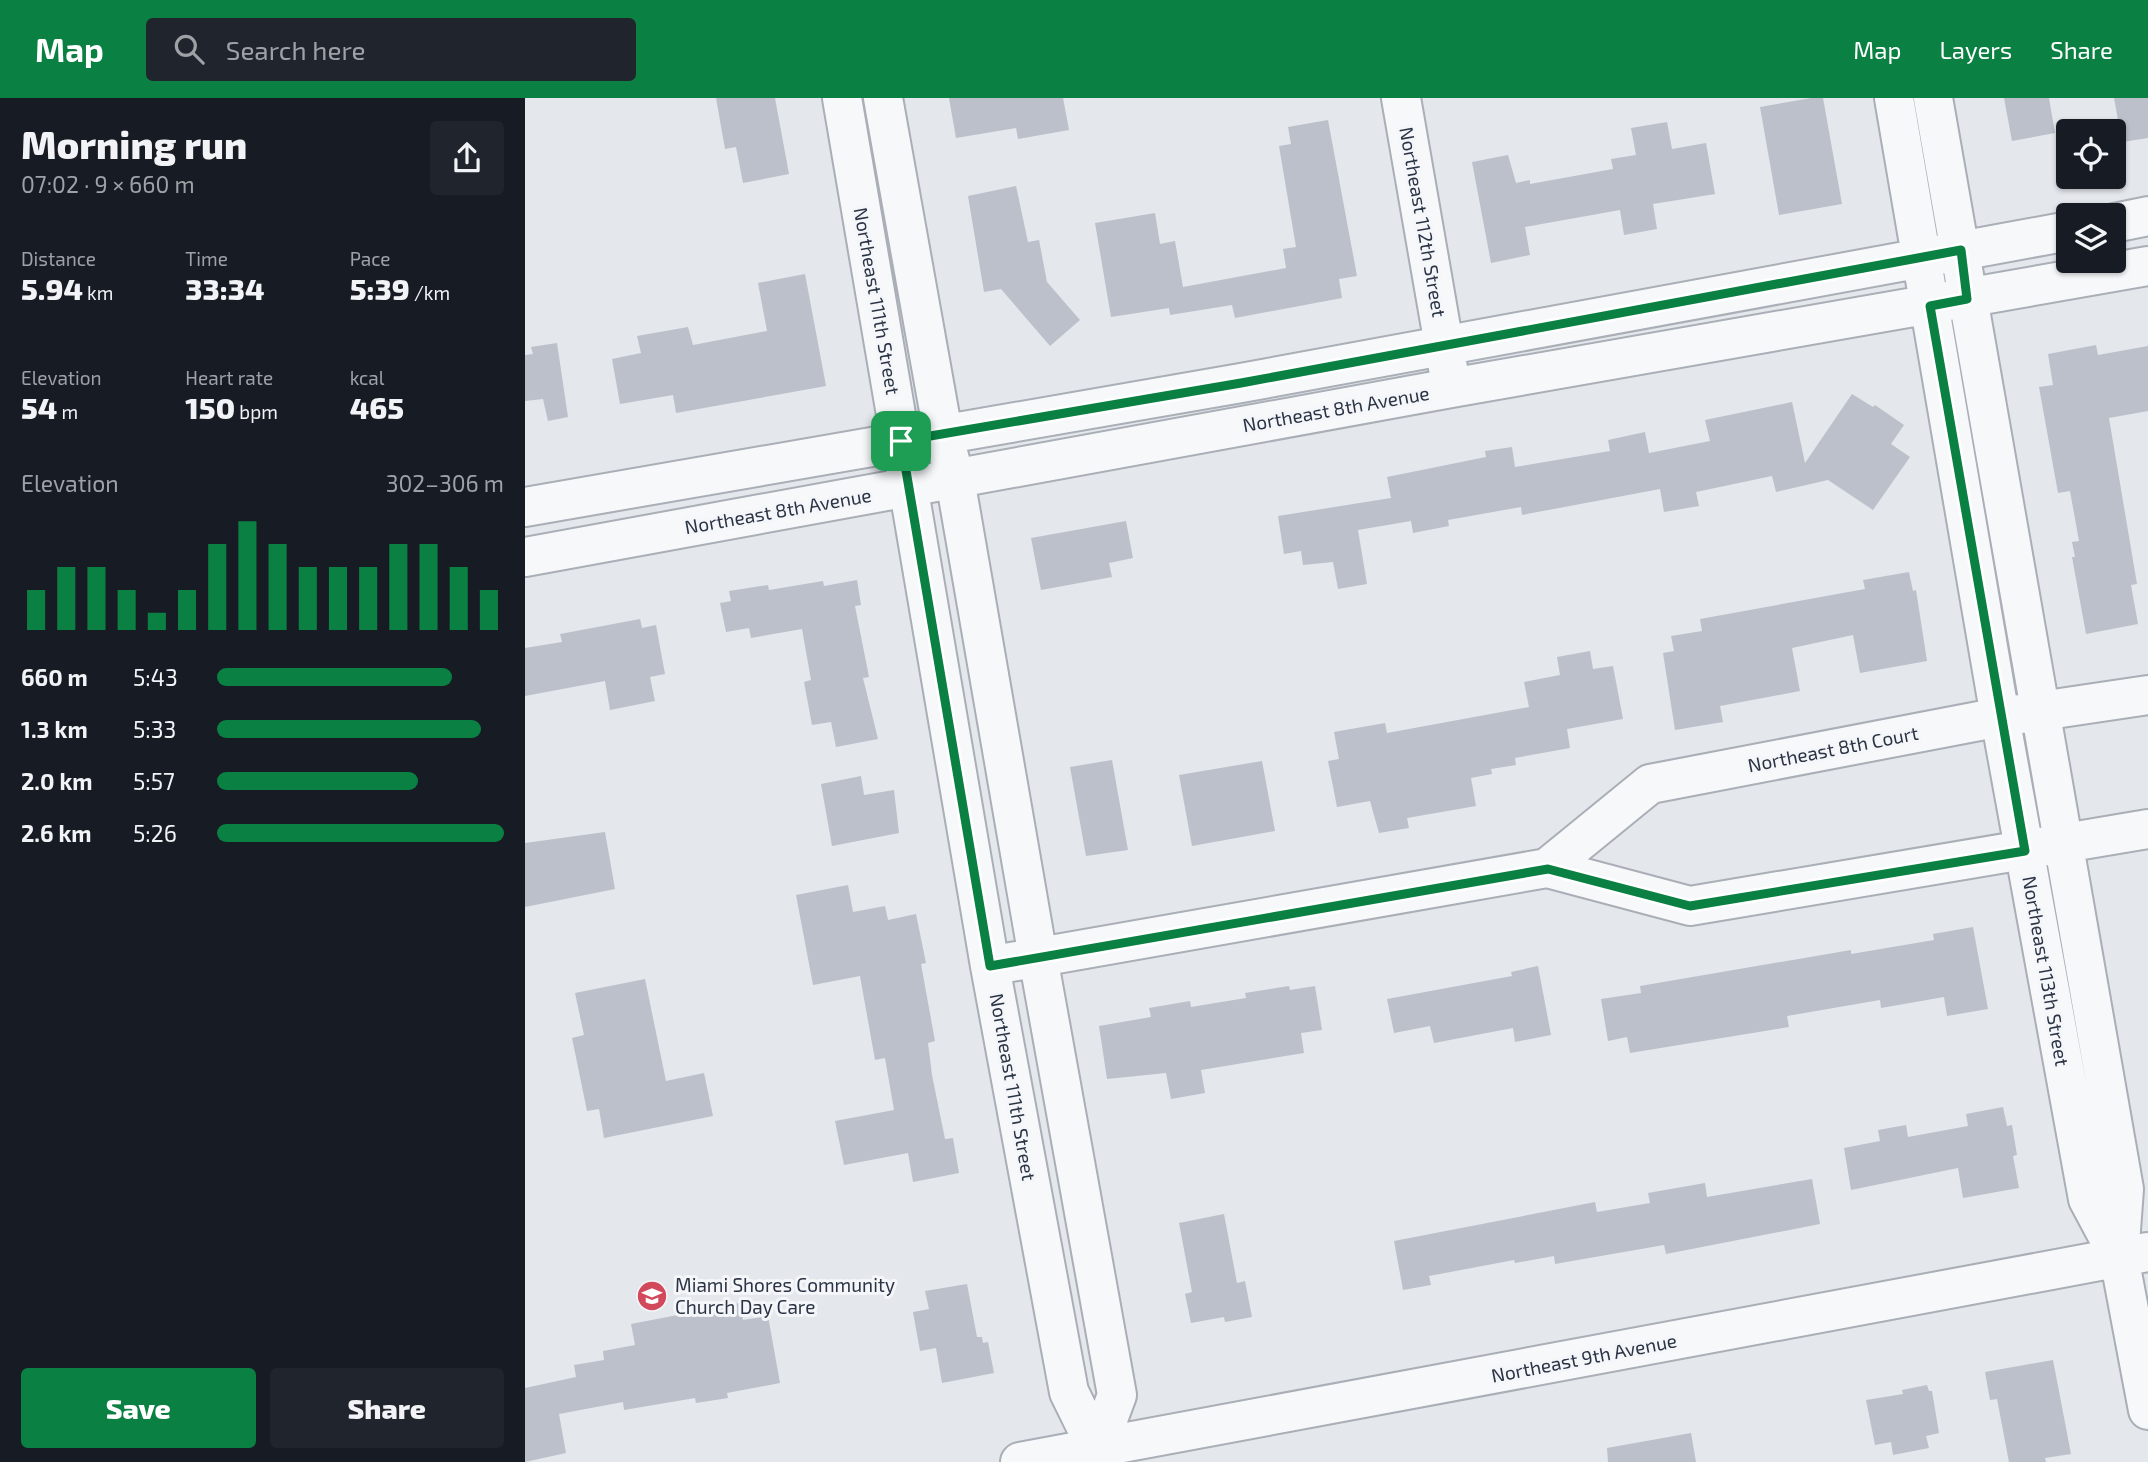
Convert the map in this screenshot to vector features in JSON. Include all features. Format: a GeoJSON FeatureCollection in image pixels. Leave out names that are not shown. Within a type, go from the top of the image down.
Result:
{"type":"FeatureCollection","features":[{"type":"Feature","properties":{"kind":"street","name":"Northeast 111th Street"},"geometry":{"type":"LineString","coordinates":[[842,98],[990,966],[1069,1392],[1098,1456]]}},
{"type":"Feature","properties":{"kind":"street"},"geometry":{"type":"LineString","coordinates":[[883,98],[943,433],[955,479],[1117,1395],[1098,1456]]}},
{"type":"Feature","properties":{"kind":"street","name":"Northeast 112th Street"},"geometry":{"type":"LineString","coordinates":[[1401,98],[1451,388]]}},
{"type":"Feature","properties":{"kind":"street","name":"Northeast 113th Street"},"geometry":{"type":"LineString","coordinates":[[1894,98],[1923,257],[1949,303],[2041,712],[2124,1189],[2134,1255],[2148,1410]]}},
{"type":"Feature","properties":{"kind":"street","name":"Northeast 113th Street"},"geometry":{"type":"LineString","coordinates":[[1933,98],[1961,250],[1949,303],[2000,717],[2088,1199],[2134,1255]]}},
{"type":"Feature","properties":{"kind":"street"},"geometry":{"type":"LineString","coordinates":[[2126,221],[2148,216]]}},
{"type":"Feature","properties":{"kind":"street"},"geometry":{"type":"LineString","coordinates":[[525,507],[1444,345],[2056,233]]}},
{"type":"Feature","properties":{"kind":"street","name":"Northeast 8th Avenue"},"geometry":{"type":"LineString","coordinates":[[525,557],[1451,388],[1949,303],[2148,266]]}},
{"type":"Feature","properties":{"kind":"street"},"geometry":{"type":"LineString","coordinates":[[1640,309],[1647,354]]}},
{"type":"Feature","properties":{"kind":"street","name":"Northeast 8th Court"},"geometry":{"type":"LineString","coordinates":[[1548,869],[1650,784],[2000,717],[2148,695]]}},
{"type":"Feature","properties":{"kind":"street"},"geometry":{"type":"LineString","coordinates":[[990,966],[1548,869],[1690,906],[2148,829]]}},
{"type":"Feature","properties":{"kind":"street","name":"Northeast 9th Avenue"},"geometry":{"type":"LineString","coordinates":[[1020,1462],[1098,1456],[2134,1255]]}},
{"type":"Feature","properties":{"kind":"building"},"geometry":{"type":"Polygon","coordinates":[[[716,98],[775,98],[789,174],[743,183],[736,147],[725,149],[716,98]]]}},
{"type":"Feature","properties":{"kind":"building"},"geometry":{"type":"Polygon","coordinates":[[[949,98],[1063,98],[1069,130],[1018,139],[1016,128],[956,138],[949,98]]]}},
{"type":"Feature","properties":{"kind":"building"},"geometry":{"type":"Polygon","coordinates":[[[1823,98],[1842,204],[1779,215],[1760,107],[1823,98]]]}},
{"type":"Feature","properties":{"kind":"building"},"geometry":{"type":"Polygon","coordinates":[[[2004,98],[2049,98],[2055,133],[2012,141],[2004,98]]]}},
{"type":"Feature","properties":{"kind":"building"},"geometry":{"type":"Polygon","coordinates":[[[2114,98],[2148,98],[2148,138],[2126,141],[2126,119],[2118,119],[2114,98]]]}},
{"type":"Feature","properties":{"kind":"building"},"geometry":{"type":"Polygon","coordinates":[[[1328,120],[1357,276],[1339,279],[1342,298],[1235,318],[1232,305],[1170,315],[1169,308],[1111,317],[1095,223],[1155,213],[1160,244],[1175,241],[1183,287],[1286,268],[1283,249],[1296,247],[1279,146],[1291,144],[1288,127],[1328,120]]]}},
{"type":"Feature","properties":{"kind":"building"},"geometry":{"type":"Polygon","coordinates":[[[1667,122],[1672,149],[1706,143],[1715,194],[1653,204],[1657,229],[1624,235],[1620,210],[1525,227],[1530,255],[1491,263],[1472,162],[1508,155],[1516,183],[1530,180],[1530,184],[1613,169],[1611,159],[1636,155],[1631,128],[1667,122]]]}},
{"type":"Feature","properties":{"kind":"building"},"geometry":{"type":"Polygon","coordinates":[[[1016,186],[1028,242],[1039,240],[1047,282],[1080,320],[1050,346],[1001,289],[984,292],[968,196],[1016,186]]]}},
{"type":"Feature","properties":{"kind":"building"},"geometry":{"type":"Polygon","coordinates":[[[805,274],[826,386],[676,413],[673,395],[620,404],[612,359],[641,353],[637,336],[688,327],[693,345],[767,331],[758,283],[805,274]]]}},
{"type":"Feature","properties":{"kind":"building"},"geometry":{"type":"Polygon","coordinates":[[[557,343],[568,417],[548,421],[543,399],[525,401],[525,355],[533,354],[531,347],[557,343]]]}},
{"type":"Feature","properties":{"kind":"building"},"geometry":{"type":"Polygon","coordinates":[[[2096,345],[2098,355],[2148,346],[2148,411],[2109,418],[2137,584],[2131,585],[2138,624],[2086,634],[2072,557],[2075,557],[2072,542],[2079,541],[2070,491],[2058,493],[2039,387],[2053,385],[2048,354],[2096,345]]]}},
{"type":"Feature","properties":{"kind":"building"},"geometry":{"type":"Polygon","coordinates":[[[1852,394],[1873,407],[1875,405],[1904,425],[1891,444],[1910,457],[1873,510],[1828,480],[1776,492],[1772,476],[1696,492],[1699,506],[1664,512],[1660,489],[1522,515],[1521,507],[1448,520],[1449,526],[1413,533],[1411,521],[1358,530],[1367,584],[1338,589],[1333,562],[1303,565],[1301,551],[1284,554],[1278,516],[1391,498],[1387,477],[1486,457],[1485,451],[1512,447],[1515,467],[1610,451],[1608,440],[1645,432],[1649,453],[1710,441],[1705,420],[1792,402],[1805,463],[1852,394]]]}},
{"type":"Feature","properties":{"kind":"building"},"geometry":{"type":"Polygon","coordinates":[[[1126,521],[1133,558],[1109,563],[1112,577],[1041,590],[1031,538],[1126,521]]]}},
{"type":"Feature","properties":{"kind":"building"},"geometry":{"type":"Polygon","coordinates":[[[1909,572],[1913,591],[1916,590],[1927,661],[1860,673],[1853,635],[1792,648],[1800,691],[1720,706],[1723,722],[1675,730],[1663,653],[1674,651],[1671,636],[1702,631],[1700,619],[1865,589],[1863,580],[1909,572]]]}},
{"type":"Feature","properties":{"kind":"building"},"geometry":{"type":"Polygon","coordinates":[[[857,580],[861,605],[855,606],[869,677],[863,678],[878,739],[836,747],[831,722],[812,725],[804,682],[811,680],[802,629],[751,638],[749,628],[726,632],[720,603],[731,601],[729,591],[768,585],[769,590],[823,581],[824,586],[857,580]]]}},
{"type":"Feature","properties":{"kind":"building"},"geometry":{"type":"Polygon","coordinates":[[[640,619],[642,628],[656,625],[665,674],[650,677],[655,701],[610,710],[605,681],[525,696],[525,648],[562,642],[560,634],[640,619]]]}},
{"type":"Feature","properties":{"kind":"building"},"geometry":{"type":"Polygon","coordinates":[[[1590,651],[1593,669],[1613,666],[1623,719],[1567,729],[1570,748],[1515,758],[1516,765],[1491,769],[1492,774],[1471,778],[1476,806],[1407,818],[1409,828],[1379,833],[1370,801],[1337,807],[1328,761],[1339,759],[1334,732],[1385,723],[1387,733],[1529,707],[1524,682],[1560,675],[1557,657],[1590,651]]]}},
{"type":"Feature","properties":{"kind":"building"},"geometry":{"type":"Polygon","coordinates":[[[1112,760],[1128,850],[1086,856],[1070,767],[1112,760]]]}},
{"type":"Feature","properties":{"kind":"building"},"geometry":{"type":"Polygon","coordinates":[[[1262,761],[1275,831],[1192,846],[1179,775],[1262,761]]]}},
{"type":"Feature","properties":{"kind":"building"},"geometry":{"type":"Polygon","coordinates":[[[861,776],[864,795],[894,790],[899,833],[832,846],[821,784],[861,776]]]}},
{"type":"Feature","properties":{"kind":"building"},"geometry":{"type":"Polygon","coordinates":[[[605,832],[615,889],[525,907],[525,843],[605,832]]]}},
{"type":"Feature","properties":{"kind":"building"},"geometry":{"type":"Polygon","coordinates":[[[848,885],[853,912],[885,906],[888,920],[916,914],[926,963],[921,964],[935,1041],[928,1043],[932,1075],[945,1139],[953,1138],[959,1173],[913,1182],[908,1153],[844,1165],[835,1121],[894,1110],[885,1058],[875,1060],[860,976],[813,985],[796,895],[848,885]]]}},
{"type":"Feature","properties":{"kind":"building"},"geometry":{"type":"Polygon","coordinates":[[[1973,927],[1988,1009],[1947,1016],[1944,997],[1881,1008],[1880,1000],[1787,1016],[1789,1027],[1630,1053],[1627,1037],[1608,1041],[1601,999],[1641,993],[1640,986],[1851,950],[1851,954],[1934,940],[1933,934],[1973,927]]]}},
{"type":"Feature","properties":{"kind":"building"},"geometry":{"type":"Polygon","coordinates":[[[1538,966],[1551,1035],[1515,1042],[1513,1028],[1434,1043],[1430,1026],[1394,1033],[1387,999],[1512,976],[1511,972],[1538,966]]]}},
{"type":"Feature","properties":{"kind":"building"},"geometry":{"type":"Polygon","coordinates":[[[645,979],[666,1081],[704,1073],[713,1116],[604,1138],[599,1109],[587,1111],[572,1038],[584,1035],[575,993],[645,979]]]}},
{"type":"Feature","properties":{"kind":"building"},"geometry":{"type":"Polygon","coordinates":[[[1289,986],[1290,990],[1315,986],[1322,1030],[1301,1033],[1304,1053],[1201,1070],[1205,1093],[1171,1099],[1166,1073],[1107,1079],[1099,1026],[1151,1017],[1149,1008],[1190,1001],[1191,1007],[1246,998],[1245,993],[1289,986]]]}},
{"type":"Feature","properties":{"kind":"building"},"geometry":{"type":"Polygon","coordinates":[[[2003,1107],[2007,1126],[2012,1125],[2017,1155],[2013,1156],[2019,1188],[1963,1198],[1958,1168],[1851,1190],[1844,1148],[1880,1141],[1878,1130],[1906,1125],[1908,1137],[1968,1126],[1966,1114],[2003,1107]]]}},
{"type":"Feature","properties":{"kind":"building"},"geometry":{"type":"Polygon","coordinates":[[[1812,1179],[1820,1224],[1666,1254],[1664,1245],[1555,1264],[1554,1256],[1515,1263],[1514,1260],[1429,1276],[1431,1285],[1403,1290],[1394,1241],[1595,1202],[1597,1212],[1650,1203],[1648,1193],[1705,1183],[1707,1197],[1812,1179]]]}},
{"type":"Feature","properties":{"kind":"building"},"geometry":{"type":"Polygon","coordinates":[[[1224,1214],[1237,1283],[1245,1281],[1252,1317],[1225,1322],[1224,1317],[1191,1323],[1185,1294],[1192,1292],[1179,1223],[1224,1214]]]}},
{"type":"Feature","properties":{"kind":"building"},"geometry":{"type":"Polygon","coordinates":[[[967,1284],[977,1337],[982,1337],[983,1343],[988,1342],[994,1373],[942,1383],[936,1348],[920,1351],[913,1312],[929,1309],[925,1291],[967,1284]]]}},
{"type":"Feature","properties":{"kind":"building"},"geometry":{"type":"Polygon","coordinates":[[[740,1303],[743,1320],[768,1316],[780,1383],[727,1393],[728,1398],[696,1403],[695,1398],[624,1410],[623,1402],[559,1414],[566,1453],[525,1462],[525,1388],[576,1377],[574,1365],[604,1360],[603,1351],[635,1345],[631,1324],[740,1303]]]}},
{"type":"Feature","properties":{"kind":"building"},"geometry":{"type":"Polygon","coordinates":[[[2053,1360],[2071,1454],[2045,1458],[2046,1462],[2009,1462],[1997,1399],[1990,1400],[1985,1372],[2053,1360]]]}},
{"type":"Feature","properties":{"kind":"building"},"geometry":{"type":"Polygon","coordinates":[[[1927,1385],[1929,1391],[1932,1391],[1939,1433],[1926,1436],[1929,1448],[1893,1455],[1891,1442],[1875,1445],[1866,1400],[1903,1394],[1902,1390],[1927,1385]]]}},
{"type":"Feature","properties":{"kind":"building"},"geometry":{"type":"Polygon","coordinates":[[[1691,1433],[1696,1462],[1608,1462],[1607,1448],[1691,1433]]]}},
{"type":"Feature","properties":{"kind":"place","name":"Miami Shores Community Church Day Care"},"geometry":{"type":"Point","coordinates":[652,1296]}},
{"type":"Feature","properties":{"kind":"route"},"geometry":{"type":"LineString","coordinates":[[1961,250],[1967,299],[1930,306],[2025,851],[1690,906],[1548,869],[990,966],[901,441],[1241,383],[1961,250]]}}]}
